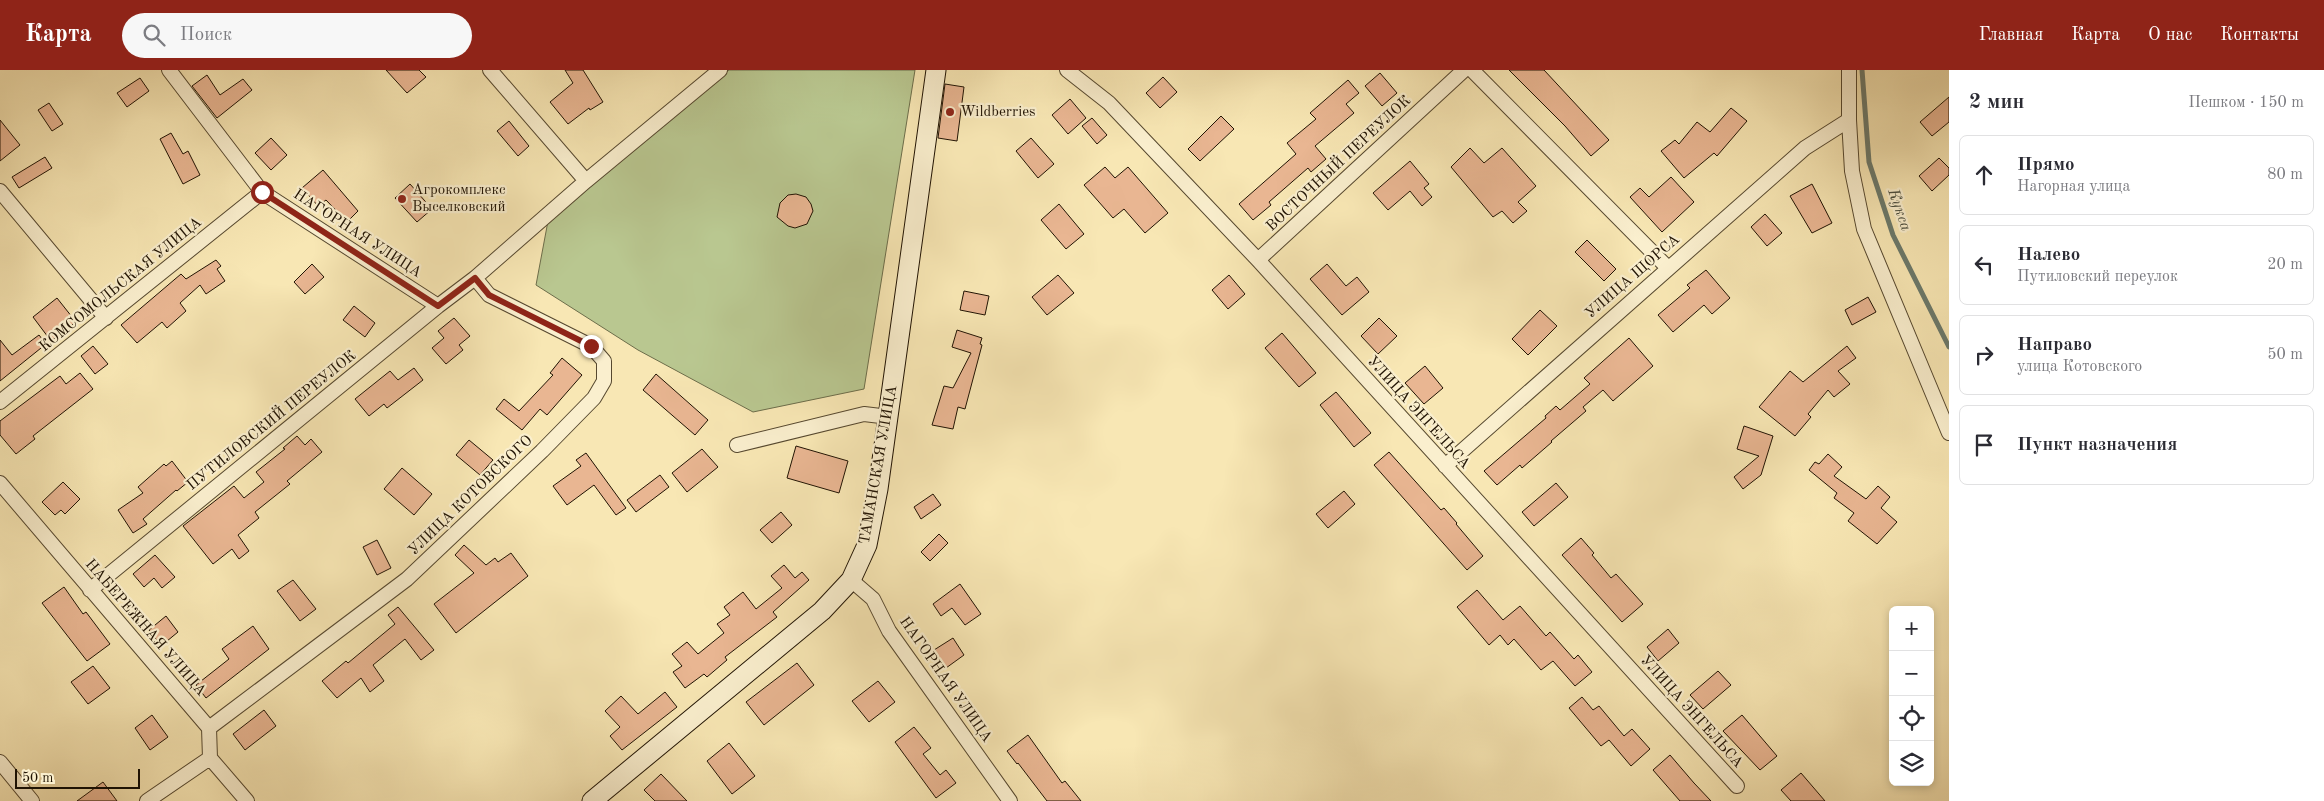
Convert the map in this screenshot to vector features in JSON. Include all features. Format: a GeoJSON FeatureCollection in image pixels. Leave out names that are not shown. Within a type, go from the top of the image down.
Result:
{"type":"FeatureCollection","features":[{"type":"Feature","properties":{"kind":"street","name":"НАГОРНАЯ УЛИЦА"},"geometry":{"type":"LineString","coordinates":[[169,70],[262,192],[438,306]]}},
{"type":"Feature","properties":{"kind":"street"},"geometry":{"type":"LineString","coordinates":[[490,70],[586,181]]}},
{"type":"Feature","properties":{"kind":"street"},"geometry":{"type":"LineString","coordinates":[[475,278],[586,181],[720,70]]}},
{"type":"Feature","properties":{"kind":"street","name":"ТАМАНСКАЯ УЛИЦА"},"geometry":{"type":"LineString","coordinates":[[592,801],[822,611],[851,580],[867,545],[890,417],[936,70]]}},
{"type":"Feature","properties":{"kind":"street","name":"УЛИЦА ЭНГЕЛЬСА"},"geometry":{"type":"LineString","coordinates":[[1067,70],[1109,103],[1258,260],[1737,786]]}},
{"type":"Feature","properties":{"kind":"street","name":"ВОСТОЧНЫЙ ПЕРЕУЛОК"},"geometry":{"type":"LineString","coordinates":[[1258,260],[1464,70]]}},
{"type":"Feature","properties":{"kind":"street"},"geometry":{"type":"LineString","coordinates":[[1472,70],[1668,268]]}},
{"type":"Feature","properties":{"kind":"street"},"geometry":{"type":"LineString","coordinates":[[1849,70],[1848,120],[1852,171],[1864,228],[1949,433]]}},
{"type":"Feature","properties":{"kind":"street","name":"УЛИЦА ЩОРСА"},"geometry":{"type":"LineString","coordinates":[[1445,466],[1804,148],[1848,120]]}},
{"type":"Feature","properties":{"kind":"street"},"geometry":{"type":"LineString","coordinates":[[0,191],[106,318]]}},
{"type":"Feature","properties":{"kind":"street","name":"КОМСОМОЛЬСКАЯ УЛИЦА"},"geometry":{"type":"LineString","coordinates":[[0,402],[262,192]]}},
{"type":"Feature","properties":{"kind":"street","name":"ПУТИЛОВСКИЙ ПЕРЕУЛОК"},"geometry":{"type":"LineString","coordinates":[[90,590],[438,306],[475,278]]}},
{"type":"Feature","properties":{"kind":"street","name":"УЛИЦА КОТОВСКОГО"},"geometry":{"type":"LineString","coordinates":[[209,728],[407,580],[542,451],[594,398],[604,381],[604,361],[591,346],[489,295],[475,278]]}},
{"type":"Feature","properties":{"kind":"street"},"geometry":{"type":"LineString","coordinates":[[737,446],[864,414],[890,417]]}},
{"type":"Feature","properties":{"kind":"street","name":"НАБЕРЕЖНАЯ УЛИЦА"},"geometry":{"type":"LineString","coordinates":[[0,483],[209,728]]}},
{"type":"Feature","properties":{"kind":"street","name":"НАГОРНАЯ УЛИЦА"},"geometry":{"type":"LineString","coordinates":[[851,580],[873,600],[890,630],[1010,801]]}},
{"type":"Feature","properties":{"kind":"street"},"geometry":{"type":"LineString","coordinates":[[209,728],[210,758],[247,801]]}},
{"type":"Feature","properties":{"kind":"street"},"geometry":{"type":"LineString","coordinates":[[147,801],[210,758]]}},
{"type":"Feature","properties":{"kind":"street"},"geometry":{"type":"LineString","coordinates":[[0,762],[32,801]]}},
{"type":"Feature","properties":{"kind":"green space"},"geometry":{"type":"Polygon","coordinates":[[[729,70],[915,70],[864,389],[753,412],[638,350],[536,285],[548,221],[729,70]]]}},
{"type":"Feature","properties":{"kind":"building"},"geometry":{"type":"Polygon","coordinates":[[[386,70],[419,70],[426,77],[407,93],[386,70]]]}},
{"type":"Feature","properties":{"kind":"building"},"geometry":{"type":"Polygon","coordinates":[[[565,70],[583,70],[603,102],[590,110],[589,108],[568,124],[550,102],[573,83],[565,70]]]}},
{"type":"Feature","properties":{"kind":"building"},"geometry":{"type":"Polygon","coordinates":[[[1509,70],[1544,70],[1609,140],[1591,156],[1565,126],[1509,70]]]}},
{"type":"Feature","properties":{"kind":"building"},"geometry":{"type":"Polygon","coordinates":[[[1380,73],[1397,93],[1382,106],[1365,86],[1380,73]]]}},
{"type":"Feature","properties":{"kind":"building"},"geometry":{"type":"Polygon","coordinates":[[[207,75],[220,95],[243,79],[252,90],[217,118],[192,86],[207,75]]]}},
{"type":"Feature","properties":{"kind":"building"},"geometry":{"type":"Polygon","coordinates":[[[1163,77],[1177,92],[1160,108],[1146,93],[1163,77]]]}},
{"type":"Feature","properties":{"kind":"building"},"geometry":{"type":"Polygon","coordinates":[[[140,78],[149,91],[127,107],[117,93],[140,78]]]}},
{"type":"Feature","properties":{"kind":"building"},"geometry":{"type":"Polygon","coordinates":[[[1348,80],[1359,93],[1346,104],[1354,113],[1315,146],[1326,159],[1311,172],[1308,168],[1269,202],[1271,205],[1253,220],[1239,204],[1296,154],[1287,143],[1316,119],[1310,113],[1348,80]]]}},
{"type":"Feature","properties":{"kind":"building","name":"Wildberries"},"geometry":{"type":"Polygon","coordinates":[[[945,84],[964,87],[957,141],[938,138],[945,84]]]}},
{"type":"Feature","properties":{"kind":"building"},"geometry":{"type":"Polygon","coordinates":[[[1949,97],[1949,122],[1932,136],[1920,122],[1949,97]]]}},
{"type":"Feature","properties":{"kind":"building"},"geometry":{"type":"Polygon","coordinates":[[[1070,99],[1086,118],[1068,134],[1052,115],[1070,99]]]}},
{"type":"Feature","properties":{"kind":"building"},"geometry":{"type":"Polygon","coordinates":[[[49,103],[63,124],[52,131],[38,110],[49,103]]]}},
{"type":"Feature","properties":{"kind":"building"},"geometry":{"type":"Polygon","coordinates":[[[1731,108],[1747,121],[1717,156],[1714,153],[1684,178],[1661,151],[1675,140],[1679,144],[1697,122],[1710,132],[1731,108]]]}},
{"type":"Feature","properties":{"kind":"building"},"geometry":{"type":"Polygon","coordinates":[[[1221,116],[1234,129],[1200,161],[1188,149],[1221,116]]]}},
{"type":"Feature","properties":{"kind":"building"},"geometry":{"type":"Polygon","coordinates":[[[1092,118],[1107,135],[1097,144],[1082,126],[1092,118]]]}},
{"type":"Feature","properties":{"kind":"building"},"geometry":{"type":"Polygon","coordinates":[[[0,120],[20,145],[0,161],[0,120]]]}},
{"type":"Feature","properties":{"kind":"building"},"geometry":{"type":"Polygon","coordinates":[[[509,121],[529,146],[518,156],[497,131],[509,121]]]}},
{"type":"Feature","properties":{"kind":"building"},"geometry":{"type":"Polygon","coordinates":[[[171,133],[183,154],[188,151],[200,175],[183,184],[160,139],[171,133]]]}},
{"type":"Feature","properties":{"kind":"building"},"geometry":{"type":"Polygon","coordinates":[[[271,138],[287,155],[271,170],[255,153],[271,138]]]}},
{"type":"Feature","properties":{"kind":"building"},"geometry":{"type":"Polygon","coordinates":[[[1031,138],[1054,164],[1038,178],[1016,151],[1031,138]]]}},
{"type":"Feature","properties":{"kind":"building"},"geometry":{"type":"Polygon","coordinates":[[[1470,148],[1484,163],[1502,148],[1536,186],[1518,202],[1527,211],[1513,223],[1502,211],[1493,217],[1451,167],[1470,148]]]}},
{"type":"Feature","properties":{"kind":"building"},"geometry":{"type":"Polygon","coordinates":[[[45,157],[52,168],[19,188],[12,177],[45,157]]]}},
{"type":"Feature","properties":{"kind":"building"},"geometry":{"type":"Polygon","coordinates":[[[1939,158],[1949,168],[1949,175],[1932,191],[1919,176],[1939,158]]]}},
{"type":"Feature","properties":{"kind":"building"},"geometry":{"type":"Polygon","coordinates":[[[1410,161],[1429,184],[1424,188],[1432,197],[1422,206],[1410,191],[1388,210],[1373,193],[1410,161]]]}},
{"type":"Feature","properties":{"kind":"building"},"geometry":{"type":"Polygon","coordinates":[[[1105,167],[1115,178],[1128,167],[1168,213],[1145,233],[1124,209],[1113,218],[1084,185],[1105,167]]]}},
{"type":"Feature","properties":{"kind":"building"},"geometry":{"type":"Polygon","coordinates":[[[323,170],[358,211],[347,222],[326,200],[318,206],[302,188],[323,170]]]}},
{"type":"Feature","properties":{"kind":"building"},"geometry":{"type":"Polygon","coordinates":[[[1671,177],[1694,202],[1662,232],[1630,197],[1640,188],[1649,197],[1671,177]]]}},
{"type":"Feature","properties":{"kind":"building"},"geometry":{"type":"Polygon","coordinates":[[[410,184],[432,209],[417,222],[395,198],[410,184]]]}},
{"type":"Feature","properties":{"kind":"building"},"geometry":{"type":"Polygon","coordinates":[[[1812,184],[1832,223],[1812,233],[1790,196],[1812,184]]]}},
{"type":"Feature","properties":{"kind":"building"},"geometry":{"type":"Polygon","coordinates":[[[796,194],[806,197],[813,211],[807,224],[795,228],[788,226],[777,217],[780,203],[788,195],[796,194]]]}},
{"type":"Feature","properties":{"kind":"building"},"geometry":{"type":"Polygon","coordinates":[[[1059,204],[1084,234],[1066,249],[1041,220],[1059,204]]]}},
{"type":"Feature","properties":{"kind":"building"},"geometry":{"type":"Polygon","coordinates":[[[1765,214],[1782,233],[1767,246],[1751,227],[1765,214]]]}},
{"type":"Feature","properties":{"kind":"building"},"geometry":{"type":"Polygon","coordinates":[[[1587,240],[1616,269],[1604,281],[1575,252],[1587,240]]]}},
{"type":"Feature","properties":{"kind":"building"},"geometry":{"type":"Polygon","coordinates":[[[216,260],[221,266],[217,269],[225,281],[206,294],[200,285],[180,303],[186,311],[167,328],[162,322],[137,343],[121,325],[181,274],[186,279],[216,260]]]}},
{"type":"Feature","properties":{"kind":"building"},"geometry":{"type":"Polygon","coordinates":[[[312,264],[324,277],[305,294],[294,282],[312,264]]]}},
{"type":"Feature","properties":{"kind":"building"},"geometry":{"type":"Polygon","coordinates":[[[1327,264],[1346,286],[1357,277],[1369,292],[1342,315],[1310,279],[1327,264]]]}},
{"type":"Feature","properties":{"kind":"building"},"geometry":{"type":"Polygon","coordinates":[[[1706,270],[1730,298],[1712,314],[1704,305],[1673,332],[1658,315],[1690,288],[1687,285],[1706,270]]]}},
{"type":"Feature","properties":{"kind":"building"},"geometry":{"type":"Polygon","coordinates":[[[1058,275],[1074,293],[1047,315],[1032,297],[1058,275]]]}},
{"type":"Feature","properties":{"kind":"building"},"geometry":{"type":"Polygon","coordinates":[[[1229,275],[1245,294],[1228,309],[1212,290],[1229,275]]]}},
{"type":"Feature","properties":{"kind":"building"},"geometry":{"type":"Polygon","coordinates":[[[964,291],[989,296],[985,315],[960,310],[964,291]]]}},
{"type":"Feature","properties":{"kind":"building"},"geometry":{"type":"Polygon","coordinates":[[[1868,297],[1876,312],[1852,325],[1845,310],[1868,297]]]}},
{"type":"Feature","properties":{"kind":"building"},"geometry":{"type":"Polygon","coordinates":[[[57,298],[76,322],[51,341],[33,317],[57,298]]]}},
{"type":"Feature","properties":{"kind":"building"},"geometry":{"type":"Polygon","coordinates":[[[354,306],[375,323],[365,337],[343,320],[354,306]]]}},
{"type":"Feature","properties":{"kind":"building"},"geometry":{"type":"Polygon","coordinates":[[[1540,310],[1557,326],[1528,355],[1512,339],[1540,310]]]}},
{"type":"Feature","properties":{"kind":"building"},"geometry":{"type":"Polygon","coordinates":[[[454,318],[470,336],[459,345],[463,350],[446,364],[432,348],[444,338],[438,331],[454,318]]]}},
{"type":"Feature","properties":{"kind":"building"},"geometry":{"type":"Polygon","coordinates":[[[1379,318],[1397,336],[1378,354],[1361,336],[1379,318]]]}},
{"type":"Feature","properties":{"kind":"building"},"geometry":{"type":"Polygon","coordinates":[[[957,330],[982,338],[980,344],[982,345],[965,409],[958,407],[953,429],[932,425],[944,386],[953,388],[971,353],[952,347],[957,330]]]}},
{"type":"Feature","properties":{"kind":"building"},"geometry":{"type":"Polygon","coordinates":[[[1282,333],[1316,373],[1299,387],[1265,348],[1282,333]]]}},
{"type":"Feature","properties":{"kind":"building"},"geometry":{"type":"Polygon","coordinates":[[[39,335],[46,344],[0,381],[0,340],[12,355],[39,335]]]}},
{"type":"Feature","properties":{"kind":"building"},"geometry":{"type":"Polygon","coordinates":[[[1629,338],[1653,366],[1613,401],[1603,390],[1583,407],[1586,411],[1552,442],[1522,468],[1520,465],[1497,485],[1484,471],[1546,418],[1545,416],[1556,406],[1560,410],[1590,384],[1584,378],[1629,338]]]}},
{"type":"Feature","properties":{"kind":"building"},"geometry":{"type":"Polygon","coordinates":[[[93,346],[108,364],[95,374],[81,356],[93,346]]]}},
{"type":"Feature","properties":{"kind":"building"},"geometry":{"type":"Polygon","coordinates":[[[1847,346],[1856,358],[1838,371],[1850,384],[1834,397],[1828,390],[1808,414],[1811,417],[1795,436],[1759,407],[1790,371],[1803,382],[1847,346]]]}},
{"type":"Feature","properties":{"kind":"building"},"geometry":{"type":"Polygon","coordinates":[[[562,358],[582,375],[547,415],[540,409],[522,430],[496,409],[504,399],[519,411],[553,375],[550,373],[562,358]]]}},
{"type":"Feature","properties":{"kind":"building"},"geometry":{"type":"Polygon","coordinates":[[[1425,366],[1443,388],[1424,404],[1405,383],[1425,366]]]}},
{"type":"Feature","properties":{"kind":"building"},"geometry":{"type":"Polygon","coordinates":[[[414,368],[423,380],[387,408],[384,404],[369,416],[355,399],[390,371],[398,380],[414,368]]]}},
{"type":"Feature","properties":{"kind":"building"},"geometry":{"type":"Polygon","coordinates":[[[80,373],[93,389],[33,436],[35,439],[16,454],[0,435],[0,421],[60,376],[66,384],[80,373]]]}},
{"type":"Feature","properties":{"kind":"building"},"geometry":{"type":"Polygon","coordinates":[[[656,374],[708,420],[695,435],[643,390],[656,374]]]}},
{"type":"Feature","properties":{"kind":"building"},"geometry":{"type":"Polygon","coordinates":[[[1336,392],[1371,433],[1354,447],[1320,405],[1336,392]]]}},
{"type":"Feature","properties":{"kind":"building"},"geometry":{"type":"Polygon","coordinates":[[[1744,426],[1773,436],[1761,475],[1743,489],[1734,477],[1759,456],[1737,449],[1744,426]]]}},
{"type":"Feature","properties":{"kind":"building"},"geometry":{"type":"Polygon","coordinates":[[[297,436],[305,445],[311,439],[322,452],[287,481],[290,484],[255,512],[259,518],[238,535],[249,551],[239,559],[232,549],[213,564],[183,526],[234,486],[244,498],[264,482],[256,472],[285,449],[283,448],[297,436]]]}},
{"type":"Feature","properties":{"kind":"building"},"geometry":{"type":"Polygon","coordinates":[[[469,440],[493,460],[480,475],[456,455],[469,440]]]}},
{"type":"Feature","properties":{"kind":"building"},"geometry":{"type":"Polygon","coordinates":[[[796,446],[848,461],[839,493],[787,478],[796,446]]]}},
{"type":"Feature","properties":{"kind":"building"},"geometry":{"type":"Polygon","coordinates":[[[702,449],[718,467],[687,492],[672,473],[702,449]]]}},
{"type":"Feature","properties":{"kind":"building"},"geometry":{"type":"Polygon","coordinates":[[[1389,452],[1441,510],[1444,508],[1483,556],[1467,570],[1374,465],[1389,452]]]}},
{"type":"Feature","properties":{"kind":"building"},"geometry":{"type":"Polygon","coordinates":[[[586,453],[626,508],[616,515],[594,485],[567,505],[553,486],[581,466],[576,460],[586,453]]]}},
{"type":"Feature","properties":{"kind":"building"},"geometry":{"type":"Polygon","coordinates":[[[1828,454],[1842,467],[1834,476],[1866,499],[1878,486],[1890,497],[1881,508],[1897,522],[1877,544],[1848,521],[1854,513],[1834,498],[1837,493],[1809,470],[1815,462],[1819,464],[1828,454]]]}},
{"type":"Feature","properties":{"kind":"building"},"geometry":{"type":"Polygon","coordinates":[[[172,461],[188,482],[143,519],[147,524],[133,533],[118,510],[143,493],[138,487],[164,464],[166,466],[172,461]]]}},
{"type":"Feature","properties":{"kind":"building"},"geometry":{"type":"Polygon","coordinates":[[[402,468],[432,494],[414,515],[384,489],[402,468]]]}},
{"type":"Feature","properties":{"kind":"building"},"geometry":{"type":"Polygon","coordinates":[[[660,475],[669,487],[636,512],[627,500],[660,475]]]}},
{"type":"Feature","properties":{"kind":"building"},"geometry":{"type":"Polygon","coordinates":[[[63,482],[80,499],[65,514],[61,510],[55,515],[42,502],[63,482]]]}},
{"type":"Feature","properties":{"kind":"building"},"geometry":{"type":"Polygon","coordinates":[[[1556,483],[1568,497],[1534,526],[1522,512],[1556,483]]]}},
{"type":"Feature","properties":{"kind":"building"},"geometry":{"type":"Polygon","coordinates":[[[1344,491],[1355,504],[1328,528],[1316,514],[1344,491]]]}},
{"type":"Feature","properties":{"kind":"building"},"geometry":{"type":"Polygon","coordinates":[[[933,494],[941,505],[921,519],[914,507],[933,494]]]}},
{"type":"Feature","properties":{"kind":"building"},"geometry":{"type":"Polygon","coordinates":[[[781,512],[792,525],[772,543],[760,530],[781,512]]]}},
{"type":"Feature","properties":{"kind":"building"},"geometry":{"type":"Polygon","coordinates":[[[939,534],[948,543],[930,561],[921,552],[939,534]]]}},
{"type":"Feature","properties":{"kind":"building"},"geometry":{"type":"Polygon","coordinates":[[[1581,538],[1611,578],[1616,574],[1643,604],[1622,622],[1562,555],[1581,538]]]}},
{"type":"Feature","properties":{"kind":"building"},"geometry":{"type":"Polygon","coordinates":[[[377,540],[391,568],[377,575],[363,547],[377,540]]]}},
{"type":"Feature","properties":{"kind":"building"},"geometry":{"type":"Polygon","coordinates":[[[464,545],[486,565],[495,558],[498,562],[511,553],[528,576],[456,633],[434,604],[474,573],[455,555],[464,545]]]}},
{"type":"Feature","properties":{"kind":"building"},"geometry":{"type":"Polygon","coordinates":[[[155,555],[175,577],[162,588],[154,578],[144,587],[133,574],[155,555]]]}},
{"type":"Feature","properties":{"kind":"building"},"geometry":{"type":"Polygon","coordinates":[[[784,565],[795,578],[802,572],[809,580],[773,612],[777,617],[725,657],[727,660],[707,677],[704,674],[685,688],[673,672],[682,666],[672,654],[687,642],[698,654],[724,633],[717,624],[730,615],[724,607],[743,592],[756,609],[782,588],[771,576],[784,565]]]}},
{"type":"Feature","properties":{"kind":"building"},"geometry":{"type":"Polygon","coordinates":[[[293,580],[316,609],[300,621],[277,591],[293,580]]]}},
{"type":"Feature","properties":{"kind":"building"},"geometry":{"type":"Polygon","coordinates":[[[960,584],[981,614],[965,625],[952,608],[941,616],[933,604],[960,584]]]}},
{"type":"Feature","properties":{"kind":"building"},"geometry":{"type":"Polygon","coordinates":[[[64,587],[83,614],[86,612],[110,644],[87,661],[42,603],[64,587]]]}},
{"type":"Feature","properties":{"kind":"building"},"geometry":{"type":"Polygon","coordinates":[[[1477,590],[1503,620],[1520,606],[1546,636],[1550,632],[1574,659],[1578,655],[1592,672],[1575,686],[1553,661],[1541,670],[1514,639],[1508,645],[1500,635],[1489,645],[1457,607],[1477,590]]]}},
{"type":"Feature","properties":{"kind":"building"},"geometry":{"type":"Polygon","coordinates":[[[398,607],[434,650],[421,660],[405,639],[373,665],[384,681],[370,692],[361,678],[337,698],[322,681],[346,661],[348,663],[395,624],[388,615],[398,607]]]}},
{"type":"Feature","properties":{"kind":"building"},"geometry":{"type":"Polygon","coordinates":[[[166,616],[178,632],[161,646],[149,630],[166,616]]]}},
{"type":"Feature","properties":{"kind":"building"},"geometry":{"type":"Polygon","coordinates":[[[253,626],[269,649],[206,698],[196,685],[229,659],[222,649],[253,626]]]}},
{"type":"Feature","properties":{"kind":"building"},"geometry":{"type":"Polygon","coordinates":[[[1668,629],[1679,643],[1658,661],[1647,647],[1668,629]]]}},
{"type":"Feature","properties":{"kind":"building"},"geometry":{"type":"Polygon","coordinates":[[[953,638],[964,655],[946,668],[934,650],[953,638]]]}},
{"type":"Feature","properties":{"kind":"building"},"geometry":{"type":"Polygon","coordinates":[[[797,663],[814,685],[764,725],[746,702],[797,663]]]}},
{"type":"Feature","properties":{"kind":"building"},"geometry":{"type":"Polygon","coordinates":[[[93,666],[110,688],[88,704],[71,682],[93,666]]]}},
{"type":"Feature","properties":{"kind":"building"},"geometry":{"type":"Polygon","coordinates":[[[1718,671],[1731,685],[1703,709],[1690,695],[1718,671]]]}},
{"type":"Feature","properties":{"kind":"building"},"geometry":{"type":"Polygon","coordinates":[[[878,681],[895,702],[869,722],[852,701],[878,681]]]}},
{"type":"Feature","properties":{"kind":"building"},"geometry":{"type":"Polygon","coordinates":[[[665,692],[677,707],[622,750],[610,736],[620,727],[605,711],[621,696],[638,714],[665,692]]]}},
{"type":"Feature","properties":{"kind":"building"},"geometry":{"type":"Polygon","coordinates":[[[1582,697],[1593,710],[1599,706],[1624,736],[1632,729],[1650,749],[1631,766],[1609,740],[1601,746],[1569,708],[1582,697]]]}},
{"type":"Feature","properties":{"kind":"building"},"geometry":{"type":"Polygon","coordinates":[[[264,710],[276,726],[245,750],[233,734],[264,710]]]}},
{"type":"Feature","properties":{"kind":"building"},"geometry":{"type":"Polygon","coordinates":[[[152,715],[168,737],[150,750],[135,728],[152,715]]]}},
{"type":"Feature","properties":{"kind":"building"},"geometry":{"type":"Polygon","coordinates":[[[1742,715],[1777,756],[1760,770],[1723,731],[1742,715]]]}},
{"type":"Feature","properties":{"kind":"building"},"geometry":{"type":"Polygon","coordinates":[[[914,727],[931,748],[923,754],[940,775],[946,770],[956,783],[936,798],[895,742],[914,727]]]}},
{"type":"Feature","properties":{"kind":"building"},"geometry":{"type":"Polygon","coordinates":[[[1028,735],[1062,783],[1065,781],[1081,801],[1047,801],[1017,764],[1007,751],[1028,735]]]}},
{"type":"Feature","properties":{"kind":"building"},"geometry":{"type":"Polygon","coordinates":[[[729,743],[755,776],[732,794],[707,761],[729,743]]]}},
{"type":"Feature","properties":{"kind":"building"},"geometry":{"type":"Polygon","coordinates":[[[1670,755],[1711,801],[1680,801],[1653,770],[1670,755]]]}},
{"type":"Feature","properties":{"kind":"building"},"geometry":{"type":"Polygon","coordinates":[[[1801,773],[1825,801],[1791,801],[1781,790],[1801,773]]]}},
{"type":"Feature","properties":{"kind":"building"},"geometry":{"type":"Polygon","coordinates":[[[661,774],[687,801],[655,801],[644,790],[661,774]]]}},
{"type":"Feature","properties":{"kind":"building"},"geometry":{"type":"Polygon","coordinates":[[[103,782],[117,801],[77,801],[103,782]]]}},
{"type":"Feature","properties":{"kind":"waterway","name":"Кукса"},"geometry":{"type":"LineString","coordinates":[[1862,70],[1869,162],[1893,235],[1949,347]]}},
{"type":"Feature","properties":{"kind":"place","name":"Wildberries"},"geometry":{"type":"Point","coordinates":[950,112]}},
{"type":"Feature","properties":{"kind":"place","name":"Агрокомплекс Выселковский"},"geometry":{"type":"Point","coordinates":[402,199]}},
{"type":"Feature","properties":{"kind":"route"},"geometry":{"type":"LineString","coordinates":[[262,192],[438,306],[475,278],[489,295],[591,346]]}}]}
